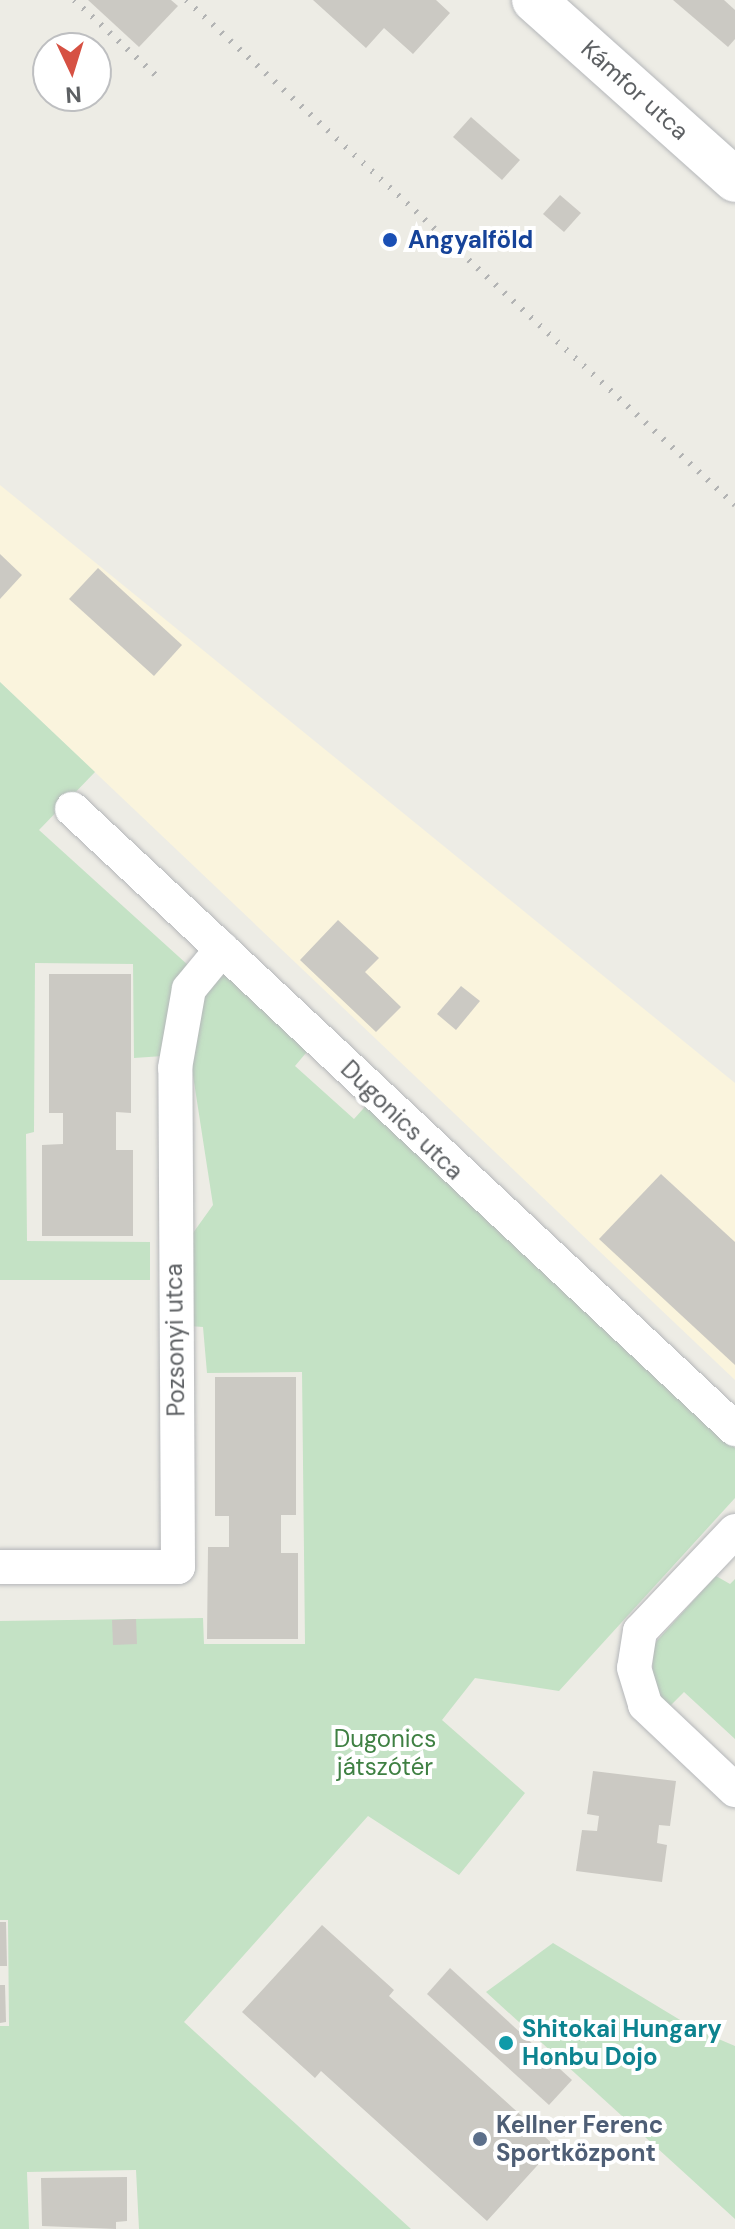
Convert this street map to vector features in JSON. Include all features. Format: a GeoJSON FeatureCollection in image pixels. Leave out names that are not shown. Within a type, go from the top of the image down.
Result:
{"type":"FeatureCollection","features":[{"type":"Feature","properties":{"kind":"street","name":"Kámfor utca"},"geometry":{"type":"LineString","coordinates":[[551,6],[735,180]]}},
{"type":"Feature","properties":{"kind":"street","name":"Dugonics utca"},"geometry":{"type":"LineString","coordinates":[[72,809],[735,1429]]}},
{"type":"Feature","properties":{"kind":"street","name":"Pozsonyi utca"},"geometry":{"type":"LineString","coordinates":[[0,1567],[178,1567],[173,1303],[175,1068],[189,989],[222,949]]}},
{"type":"Feature","properties":{"kind":"street"},"geometry":{"type":"LineString","coordinates":[[735,1531],[640,1631],[634,1668],[645,1705],[735,1790]]}},
{"type":"Feature","properties":{"kind":"shaded area"},"geometry":{"type":"Polygon","coordinates":[[[0,485],[735,1083],[735,1380],[0,682],[0,485]]]}},
{"type":"Feature","properties":{"kind":"green space"},"geometry":{"type":"Polygon","coordinates":[[[0,682],[95,772],[39,830],[189,966],[163,1056],[134,1058],[133,964],[35,963],[34,1132],[26,1134],[27,1241],[150,1242],[150,1280],[0,1280],[0,682]]]}},
{"type":"Feature","properties":{"kind":"green space","name":"Dugonics játszótér"},"geometry":{"type":"Polygon","coordinates":[[[225,970],[311,1047],[295,1066],[354,1119],[371,1100],[735,1448],[735,1498],[559,1691],[475,1678],[442,1720],[525,1793],[459,1875],[368,1816],[184,2022],[411,2229],[139,2229],[136,2170],[27,2172],[29,2229],[0,2229],[0,2026],[9,2026],[8,1920],[0,1920],[0,1621],[203,1618],[204,1644],[305,1644],[302,1372],[207,1373],[203,1327],[189,1326],[188,1240],[213,1205],[192,1069],[194,1002],[225,970]]]}},
{"type":"Feature","properties":{"kind":"green space"},"geometry":{"type":"Polygon","coordinates":[[[716,1576],[730,1584],[735,1579],[735,1739],[684,1692],[670,1706],[657,1694],[652,1677],[654,1644],[716,1576]]]}},
{"type":"Feature","properties":{"kind":"green space"},"geometry":{"type":"Polygon","coordinates":[[[553,1943],[695,2029],[735,2046],[735,2219],[486,1992],[553,1943]]]}},
{"type":"Feature","properties":{"kind":"building"},"geometry":{"type":"Polygon","coordinates":[[[88,0],[171,0],[178,6],[139,47],[88,0]]]}},
{"type":"Feature","properties":{"kind":"building"},"geometry":{"type":"Polygon","coordinates":[[[313,0],[436,0],[450,13],[413,54],[384,28],[366,48],[313,0]]]}},
{"type":"Feature","properties":{"kind":"building"},"geometry":{"type":"Polygon","coordinates":[[[673,0],[724,0],[735,10],[735,39],[728,47],[673,0]]]}},
{"type":"Feature","properties":{"kind":"building"},"geometry":{"type":"Polygon","coordinates":[[[471,117],[520,160],[502,180],[453,137],[471,117]]]}},
{"type":"Feature","properties":{"kind":"building"},"geometry":{"type":"Polygon","coordinates":[[[560,195],[581,213],[564,232],[543,214],[560,195]]]}},
{"type":"Feature","properties":{"kind":"building"},"geometry":{"type":"Polygon","coordinates":[[[0,554],[22,575],[0,599],[0,554]]]}},
{"type":"Feature","properties":{"kind":"building"},"geometry":{"type":"Polygon","coordinates":[[[98,568],[182,645],[154,676],[69,599],[98,568]]]}},
{"type":"Feature","properties":{"kind":"building"},"geometry":{"type":"Polygon","coordinates":[[[338,920],[379,958],[365,972],[401,1007],[376,1032],[300,960],[338,920]]]}},
{"type":"Feature","properties":{"kind":"building"},"geometry":{"type":"Polygon","coordinates":[[[49,974],[131,974],[131,1113],[116,1112],[116,1150],[133,1150],[133,1236],[42,1236],[42,1145],[63,1144],[63,1113],[49,1113],[49,974]]]}},
{"type":"Feature","properties":{"kind":"building"},"geometry":{"type":"Polygon","coordinates":[[[461,986],[480,1001],[456,1030],[437,1014],[461,986]]]}},
{"type":"Feature","properties":{"kind":"building"},"geometry":{"type":"Polygon","coordinates":[[[661,1174],[735,1242],[735,1365],[599,1239],[661,1174]]]}},
{"type":"Feature","properties":{"kind":"building"},"geometry":{"type":"Polygon","coordinates":[[[215,1377],[296,1377],[296,1515],[281,1515],[281,1553],[298,1553],[298,1639],[207,1639],[208,1547],[229,1547],[229,1516],[215,1516],[215,1377]]]}},
{"type":"Feature","properties":{"kind":"building"},"geometry":{"type":"Polygon","coordinates":[[[136,1619],[137,1644],[113,1645],[112,1620],[136,1619]]]}},
{"type":"Feature","properties":{"kind":"building"},"geometry":{"type":"Polygon","coordinates":[[[593,1771],[676,1781],[670,1826],[659,1825],[657,1843],[667,1845],[662,1882],[576,1871],[582,1830],[597,1831],[599,1816],[587,1814],[593,1771]]]}},
{"type":"Feature","properties":{"kind":"building"},"geometry":{"type":"Polygon","coordinates":[[[0,1922],[6,1922],[7,1966],[0,1966],[0,1922]]]}},
{"type":"Feature","properties":{"kind":"building"},"geometry":{"type":"Polygon","coordinates":[[[322,1925],[394,1990],[389,1996],[555,2146],[487,2221],[321,2071],[315,2078],[242,2012],[322,1925]]]}},
{"type":"Feature","properties":{"kind":"building","name":"Shitokai Hungary Honbu Dojo"},"geometry":{"type":"Polygon","coordinates":[[[450,1968],[572,2080],[549,2105],[427,1994],[450,1968]]]}},
{"type":"Feature","properties":{"kind":"building"},"geometry":{"type":"Polygon","coordinates":[[[0,1985],[5,1985],[6,2022],[0,2023],[0,1985]]]}},
{"type":"Feature","properties":{"kind":"building"},"geometry":{"type":"Polygon","coordinates":[[[127,2177],[127,2221],[116,2222],[116,2229],[42,2226],[41,2178],[127,2177]]]}},
{"type":"Feature","properties":{"kind":"railway"},"geometry":{"type":"LineString","coordinates":[[74,0],[160,79]]}},
{"type":"Feature","properties":{"kind":"railway"},"geometry":{"type":"LineString","coordinates":[[186,0],[735,505]]}},
{"type":"Feature","properties":{"kind":"place","name":"Angyalföld"},"geometry":{"type":"Point","coordinates":[390,240]}},
{"type":"Feature","properties":{"kind":"place","name":"Shitokai Hungary Honbu Dojo"},"geometry":{"type":"Point","coordinates":[506,2043]}},
{"type":"Feature","properties":{"kind":"place","name":"Kellner Ferenc Sportközpont"},"geometry":{"type":"Point","coordinates":[480,2139]}}]}
